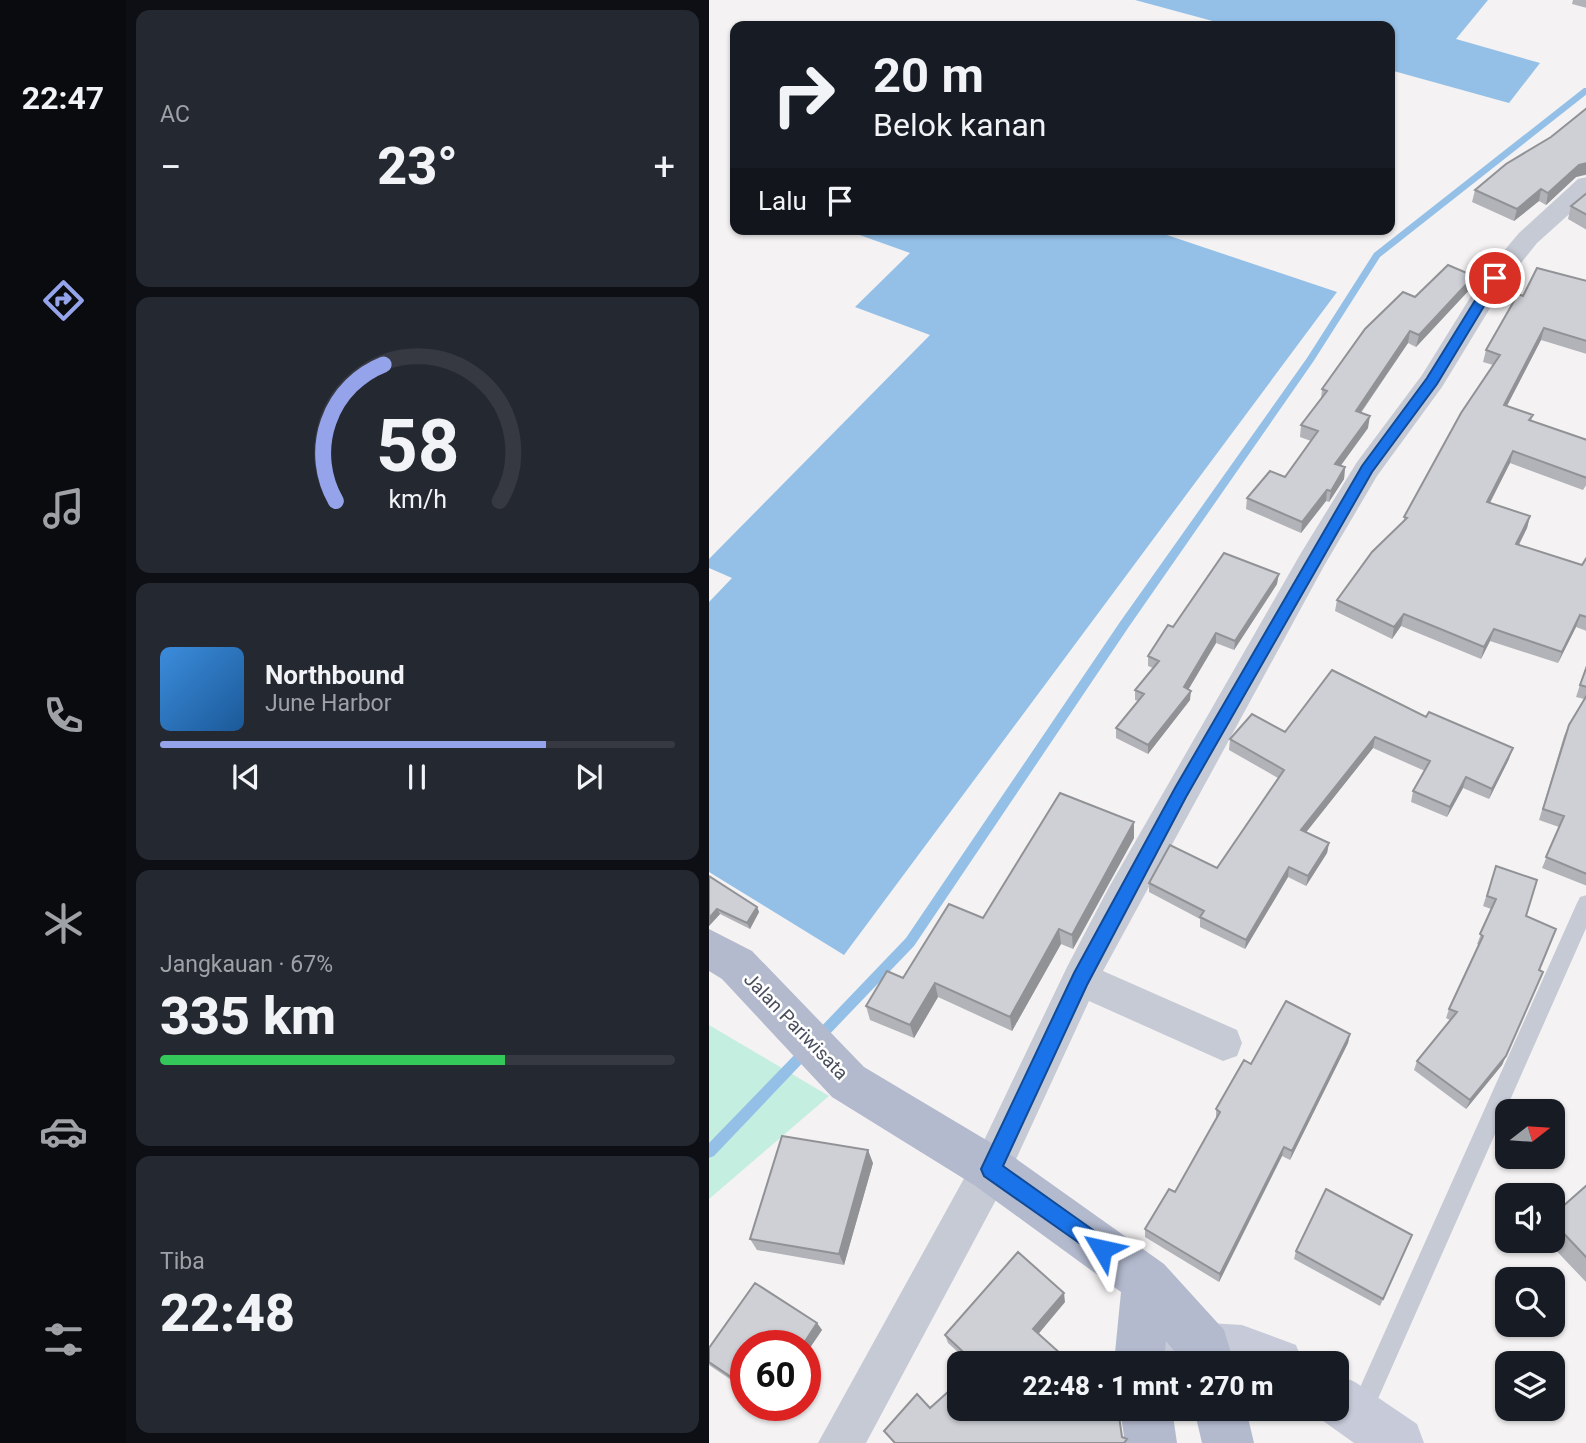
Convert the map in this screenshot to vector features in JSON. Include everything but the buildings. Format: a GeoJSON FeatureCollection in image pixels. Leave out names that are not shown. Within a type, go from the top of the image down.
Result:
{"type":"FeatureCollection","features":[{"type":"Feature","properties":{"kind":"main road","name":"Jalan Pariwisata"},"geometry":{"type":"LineString","coordinates":[[723,957],[848,1082],[991,1169],[1147,1281],[1204,1351]]}},
{"type":"Feature","properties":{"kind":"main road"},"geometry":{"type":"LineString","coordinates":[[1143,1351],[1147,1281]]}},
{"type":"Feature","properties":{"kind":"main road"},"geometry":{"type":"LineString","coordinates":[[1148,1421],[1151,1443]]}},
{"type":"Feature","properties":{"kind":"main road"},"geometry":{"type":"LineString","coordinates":[[1223,1421],[1228,1443]]}},
{"type":"Feature","properties":{"kind":"street"},"geometry":{"type":"LineString","coordinates":[[841,1443],[991,1169],[1080,979],[1187,781],[1367,469],[1432,381],[1495,278],[1528,238],[1586,184]]}},
{"type":"Feature","properties":{"kind":"street"},"geometry":{"type":"LineString","coordinates":[[1080,979],[1223,1043]]}},
{"type":"Feature","properties":{"kind":"street"},"geometry":{"type":"LineString","coordinates":[[1226,1351],[1241,1348],[1248,1351]]}},
{"type":"Feature","properties":{"kind":"lane"},"geometry":{"type":"LineString","coordinates":[[1365,1419],[1586,903]]}},
{"type":"Feature","properties":{"kind":"green space"},"geometry":{"type":"Polygon","coordinates":[[[709,1025],[829,1096],[709,1199],[709,1025]]]}},
{"type":"Feature","properties":{"kind":"water"},"geometry":{"type":"Polygon","coordinates":[[[1135,0],[1488,0],[1456,39],[1540,63],[1509,103],[1395,71],[1395,21],[1213,21],[1135,0]]]}},
{"type":"Feature","properties":{"kind":"water"},"geometry":{"type":"Polygon","coordinates":[[[860,235],[1167,235],[1337,292],[844,955],[709,872],[709,602],[732,578],[709,568],[709,559],[930,335],[855,307],[910,253],[860,235]]]}},
{"type":"Feature","properties":{"kind":"waterway"},"geometry":{"type":"LineString","coordinates":[[819,1037],[910,942],[1124,625],[1310,360],[1377,255],[1587,90]]}},
{"type":"Feature","properties":{"kind":"waterway"},"geometry":{"type":"LineString","coordinates":[[709,1152],[806,1051]]}},
{"type":"Feature","properties":{"kind":"route"},"geometry":{"type":"LineString","coordinates":[[1102,1249],[991,1169],[1080,979],[1180,793],[1367,469],[1432,381],[1495,278]]}}]}
